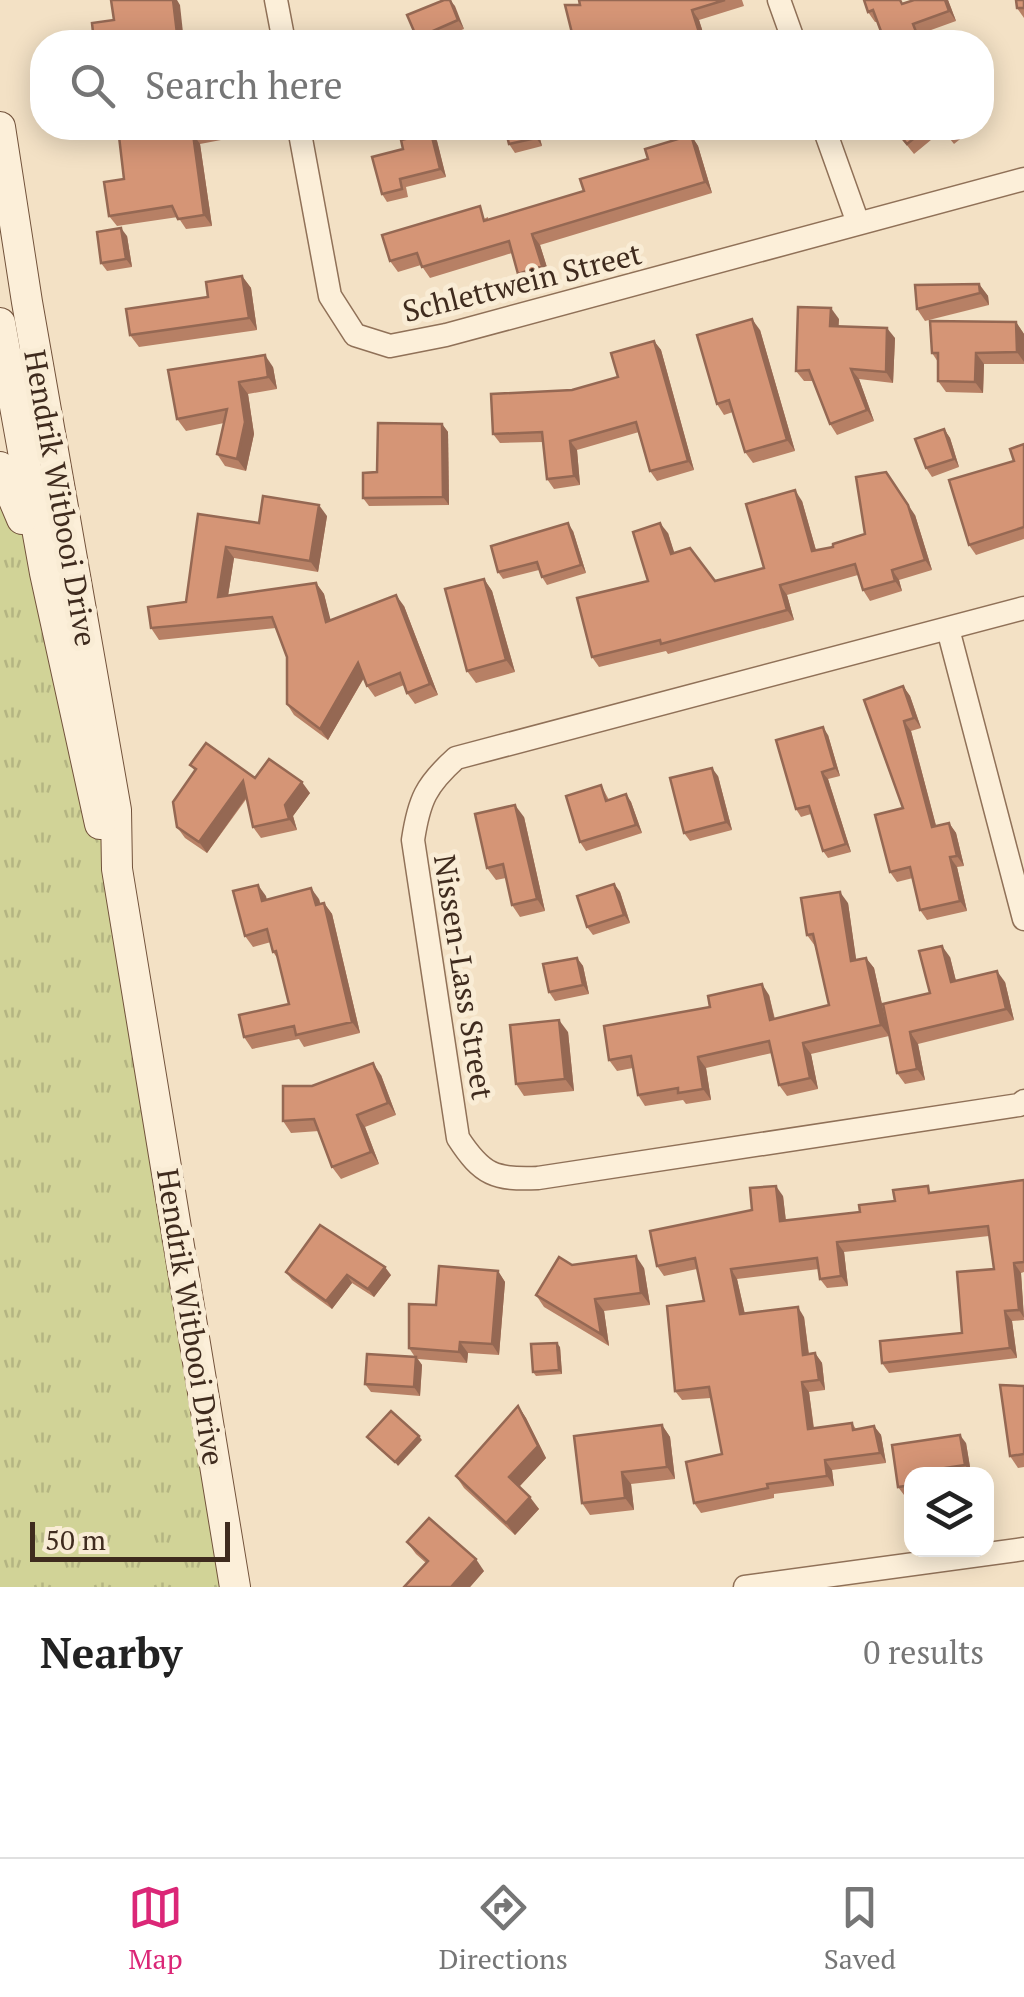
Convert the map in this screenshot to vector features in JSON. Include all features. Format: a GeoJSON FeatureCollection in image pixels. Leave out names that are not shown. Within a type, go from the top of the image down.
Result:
{"type":"FeatureCollection","features":[{"type":"Feature","properties":{"kind":"main road","name":"Hendrik Witbooi Drive"},"geometry":{"type":"LineString","coordinates":[[0,127],[13,302],[116,810],[117,869],[235,1587]]}},
{"type":"Feature","properties":{"kind":"main road","name":"Hendrik Witbooi Drive"},"geometry":{"type":"LineString","coordinates":[[0,323],[44,573],[96,816],[117,869]]}},
{"type":"Feature","properties":{"kind":"main road"},"geometry":{"type":"LineString","coordinates":[[0,467],[44,573]]}},
{"type":"Feature","properties":{"kind":"street"},"geometry":{"type":"LineString","coordinates":[[276,0],[282,30]]}},
{"type":"Feature","properties":{"kind":"street"},"geometry":{"type":"LineString","coordinates":[[778,0],[789,30]]}},
{"type":"Feature","properties":{"kind":"street","name":"Schlettwein Street"},"geometry":{"type":"LineString","coordinates":[[301,140],[330,296],[355,336],[390,346],[446,336],[1024,179]]}},
{"type":"Feature","properties":{"kind":"street"},"geometry":{"type":"LineString","coordinates":[[828,140],[858,224]]}},
{"type":"Feature","properties":{"kind":"street","name":"Nissen-Lass Street"},"geometry":{"type":"LineString","coordinates":[[1024,608],[456,758],[431,780],[417,810],[413,840],[458,1138],[472,1159],[489,1174],[509,1180],[524,1179],[1019,1105],[1024,1101]]}},
{"type":"Feature","properties":{"kind":"street"},"geometry":{"type":"LineString","coordinates":[[948,629],[1024,918]]}},
{"type":"Feature","properties":{"kind":"street"},"geometry":{"type":"LineString","coordinates":[[745,1587],[1024,1549]]}},
{"type":"Feature","properties":{"kind":"green space"},"geometry":{"type":"Polygon","coordinates":[[[0,467],[45,573],[117,869],[235,1587],[0,1587],[0,467]]]}},
{"type":"Feature","properties":{"kind":"building"},"geometry":{"type":"Polygon","coordinates":[[[111,0],[173,0],[177,30],[93,30],[92,23],[114,20],[111,0]]]}},
{"type":"Feature","properties":{"kind":"building"},"geometry":{"type":"Polygon","coordinates":[[[450,0],[458,20],[435,30],[414,30],[407,15],[450,0]]]}},
{"type":"Feature","properties":{"kind":"building"},"geometry":{"type":"Polygon","coordinates":[[[579,0],[725,0],[692,10],[698,30],[571,30],[565,5],[580,5],[579,0]]]}},
{"type":"Feature","properties":{"kind":"building"},"geometry":{"type":"Polygon","coordinates":[[[864,0],[900,0],[902,4],[945,0],[949,11],[913,24],[915,30],[880,30],[873,10],[868,12],[864,0]]]}},
{"type":"Feature","properties":{"kind":"building"},"geometry":{"type":"Polygon","coordinates":[[[119,140],[194,140],[204,215],[178,219],[172,206],[109,216],[104,182],[124,179],[119,140]]]}},
{"type":"Feature","properties":{"kind":"building"},"geometry":{"type":"Polygon","coordinates":[[[401,140],[433,140],[440,169],[400,179],[402,189],[382,194],[372,157],[403,149],[401,140]]]}},
{"type":"Feature","properties":{"kind":"building"},"geometry":{"type":"Polygon","coordinates":[[[675,140],[692,140],[705,182],[532,234],[542,266],[518,274],[509,241],[422,267],[417,253],[390,261],[382,235],[480,206],[484,221],[584,191],[580,179],[648,159],[645,149],[675,140]]]}},
{"type":"Feature","properties":{"kind":"building"},"geometry":{"type":"Polygon","coordinates":[[[121,228],[126,259],[101,263],[97,232],[121,228]]]}},
{"type":"Feature","properties":{"kind":"building"},"geometry":{"type":"Polygon","coordinates":[[[242,276],[249,318],[130,335],[126,309],[208,297],[206,282],[242,276]]]}},
{"type":"Feature","properties":{"kind":"building"},"geometry":{"type":"Polygon","coordinates":[[[979,284],[980,293],[917,309],[915,285],[979,284]]]}},
{"type":"Feature","properties":{"kind":"building"},"geometry":{"type":"Polygon","coordinates":[[[798,307],[831,308],[830,326],[887,328],[886,372],[851,369],[867,410],[830,424],[809,370],[796,371],[798,307]]]}},
{"type":"Feature","properties":{"kind":"building"},"geometry":{"type":"Polygon","coordinates":[[[752,319],[787,440],[745,452],[729,400],[717,404],[697,335],[752,319]]]}},
{"type":"Feature","properties":{"kind":"building"},"geometry":{"type":"Polygon","coordinates":[[[930,321],[1016,322],[1017,352],[976,353],[975,382],[938,381],[938,353],[932,353],[930,321]]]}},
{"type":"Feature","properties":{"kind":"building"},"geometry":{"type":"Polygon","coordinates":[[[654,341],[688,461],[650,471],[636,422],[570,441],[574,476],[547,479],[542,432],[493,434],[491,394],[572,390],[618,377],[611,353],[654,341]]]}},
{"type":"Feature","properties":{"kind":"building"},"geometry":{"type":"Polygon","coordinates":[[[265,355],[268,377],[239,382],[245,422],[237,459],[217,454],[227,409],[177,419],[168,370],[265,355]]]}},
{"type":"Feature","properties":{"kind":"building"},"geometry":{"type":"Polygon","coordinates":[[[378,423],[442,424],[443,497],[363,498],[363,473],[377,472],[378,423]]]}},
{"type":"Feature","properties":{"kind":"building"},"geometry":{"type":"Polygon","coordinates":[[[944,429],[954,459],[926,468],[915,439],[944,429]]]}},
{"type":"Feature","properties":{"kind":"building"},"geometry":{"type":"Polygon","coordinates":[[[1024,444],[1024,527],[969,545],[949,480],[1014,461],[1010,449],[1024,444]]]}},
{"type":"Feature","properties":{"kind":"building"},"geometry":{"type":"Polygon","coordinates":[[[886,472],[908,505],[925,560],[892,570],[895,581],[863,590],[855,564],[780,585],[787,610],[661,644],[660,640],[592,657],[577,598],[648,581],[633,532],[660,523],[671,554],[690,548],[715,581],[764,568],[746,504],[795,490],[812,551],[833,547],[865,534],[856,477],[886,472]]]}},
{"type":"Feature","properties":{"kind":"building"},"geometry":{"type":"Polygon","coordinates":[[[263,496],[319,505],[310,561],[226,547],[218,597],[316,583],[326,622],[396,595],[430,684],[407,693],[400,673],[367,686],[358,663],[320,729],[287,704],[287,657],[272,617],[151,628],[148,607],[186,602],[198,514],[259,523],[263,496]]]}},
{"type":"Feature","properties":{"kind":"building"},"geometry":{"type":"Polygon","coordinates":[[[568,523],[581,565],[542,577],[537,562],[498,572],[491,546],[568,523]]]}},
{"type":"Feature","properties":{"kind":"building"},"geometry":{"type":"Polygon","coordinates":[[[484,579],[506,660],[467,671],[445,589],[484,579]]]}},
{"type":"Feature","properties":{"kind":"building"},"geometry":{"type":"Polygon","coordinates":[[[903,686],[914,718],[904,721],[932,827],[949,823],[957,856],[950,857],[960,901],[920,910],[910,867],[890,872],[875,815],[903,808],[864,700],[903,686]]]}},
{"type":"Feature","properties":{"kind":"building"},"geometry":{"type":"Polygon","coordinates":[[[823,727],[835,768],[822,772],[846,844],[823,851],[809,806],[796,809],[776,740],[823,727]]]}},
{"type":"Feature","properties":{"kind":"building"},"geometry":{"type":"Polygon","coordinates":[[[206,743],[255,778],[269,759],[302,782],[285,805],[289,819],[253,827],[243,781],[199,842],[177,827],[173,802],[196,769],[190,765],[206,743]]]}},
{"type":"Feature","properties":{"kind":"building"},"geometry":{"type":"Polygon","coordinates":[[[712,768],[726,822],[684,833],[670,778],[712,768]]]}},
{"type":"Feature","properties":{"kind":"building"},"geometry":{"type":"Polygon","coordinates":[[[601,785],[606,801],[626,794],[636,825],[580,842],[566,796],[601,785]]]}},
{"type":"Feature","properties":{"kind":"building"},"geometry":{"type":"Polygon","coordinates":[[[515,805],[537,899],[512,905],[503,864],[487,868],[475,814],[515,805]]]}},
{"type":"Feature","properties":{"kind":"building"},"geometry":{"type":"Polygon","coordinates":[[[614,884],[624,915],[587,927],[577,896],[614,884]]]}},
{"type":"Feature","properties":{"kind":"building"},"geometry":{"type":"Polygon","coordinates":[[[258,885],[262,901],[311,888],[316,905],[324,903],[352,1022],[296,1035],[294,1026],[244,1037],[239,1015],[289,1004],[267,929],[245,936],[233,891],[258,885]]]}},
{"type":"Feature","properties":{"kind":"building"},"geometry":{"type":"Polygon","coordinates":[[[840,892],[851,961],[866,958],[881,1025],[803,1043],[810,1078],[779,1085],[769,1041],[698,1057],[703,1089],[678,1093],[678,1088],[638,1095],[631,1056],[609,1060],[604,1026],[710,1007],[708,996],[762,984],[770,1020],[829,1005],[813,934],[807,935],[801,898],[840,892]]]}},
{"type":"Feature","properties":{"kind":"building"},"geometry":{"type":"Polygon","coordinates":[[[942,946],[951,982],[997,971],[1006,1009],[910,1032],[917,1069],[897,1073],[883,1004],[930,993],[919,951],[942,946]]]}},
{"type":"Feature","properties":{"kind":"building"},"geometry":{"type":"Polygon","coordinates":[[[577,958],[583,985],[549,992],[543,964],[577,958]]]}},
{"type":"Feature","properties":{"kind":"building"},"geometry":{"type":"Polygon","coordinates":[[[559,1020],[565,1079],[516,1084],[510,1025],[559,1020]]]}},
{"type":"Feature","properties":{"kind":"building"},"geometry":{"type":"Polygon","coordinates":[[[373,1063],[388,1103],[357,1115],[371,1152],[332,1167],[314,1119],[283,1121],[283,1086],[312,1086],[373,1063]]]}},
{"type":"Feature","properties":{"kind":"building"},"geometry":{"type":"Polygon","coordinates":[[[1024,1180],[1024,1262],[1014,1263],[1019,1310],[1005,1311],[1010,1348],[882,1363],[880,1341],[962,1333],[957,1272],[994,1269],[988,1226],[837,1242],[841,1276],[820,1279],[817,1258],[731,1269],[740,1314],[798,1307],[803,1355],[815,1353],[819,1380],[802,1382],[808,1429],[852,1423],[853,1430],[874,1426],[880,1453],[825,1460],[827,1476],[767,1484],[768,1488],[694,1503],[686,1462],[722,1454],[709,1387],[675,1391],[667,1306],[704,1301],[695,1258],[657,1266],[650,1231],[752,1210],[750,1188],[776,1186],[780,1221],[860,1212],[859,1205],[895,1201],[893,1190],[928,1186],[929,1193],[1024,1180]]]}},
{"type":"Feature","properties":{"kind":"building"},"geometry":{"type":"Polygon","coordinates":[[[320,1225],[385,1267],[368,1289],[347,1275],[326,1301],[286,1272],[320,1225]]]}},
{"type":"Feature","properties":{"kind":"building"},"geometry":{"type":"Polygon","coordinates":[[[636,1256],[641,1293],[595,1299],[601,1334],[536,1295],[559,1257],[572,1265],[636,1256]]]}},
{"type":"Feature","properties":{"kind":"building"},"geometry":{"type":"Polygon","coordinates":[[[439,1266],[498,1271],[492,1344],[460,1342],[459,1352],[409,1348],[409,1304],[436,1305],[439,1266]]]}},
{"type":"Feature","properties":{"kind":"building"},"geometry":{"type":"Polygon","coordinates":[[[557,1343],[559,1370],[533,1372],[531,1344],[557,1343]]]}},
{"type":"Feature","properties":{"kind":"building"},"geometry":{"type":"Polygon","coordinates":[[[367,1354],[416,1357],[414,1387],[365,1384],[367,1354]]]}},
{"type":"Feature","properties":{"kind":"building"},"geometry":{"type":"Polygon","coordinates":[[[1000,1385],[1024,1386],[1024,1454],[1010,1456],[1000,1385]]]}},
{"type":"Feature","properties":{"kind":"building"},"geometry":{"type":"Polygon","coordinates":[[[518,1406],[538,1446],[509,1477],[530,1497],[506,1523],[456,1476],[518,1406]]]}},
{"type":"Feature","properties":{"kind":"building"},"geometry":{"type":"Polygon","coordinates":[[[391,1411],[419,1436],[395,1462],[367,1437],[391,1411]]]}},
{"type":"Feature","properties":{"kind":"building"},"geometry":{"type":"Polygon","coordinates":[[[662,1425],[667,1467],[622,1472],[625,1498],[582,1503],[574,1436],[662,1425]]]}},
{"type":"Feature","properties":{"kind":"building"},"geometry":{"type":"Polygon","coordinates":[[[960,1435],[965,1465],[904,1467],[904,1486],[898,1487],[892,1445],[960,1435]]]}},
{"type":"Feature","properties":{"kind":"building"},"geometry":{"type":"Polygon","coordinates":[[[429,1518],[476,1559],[451,1587],[404,1587],[428,1561],[407,1542],[429,1518]]]}}]}
